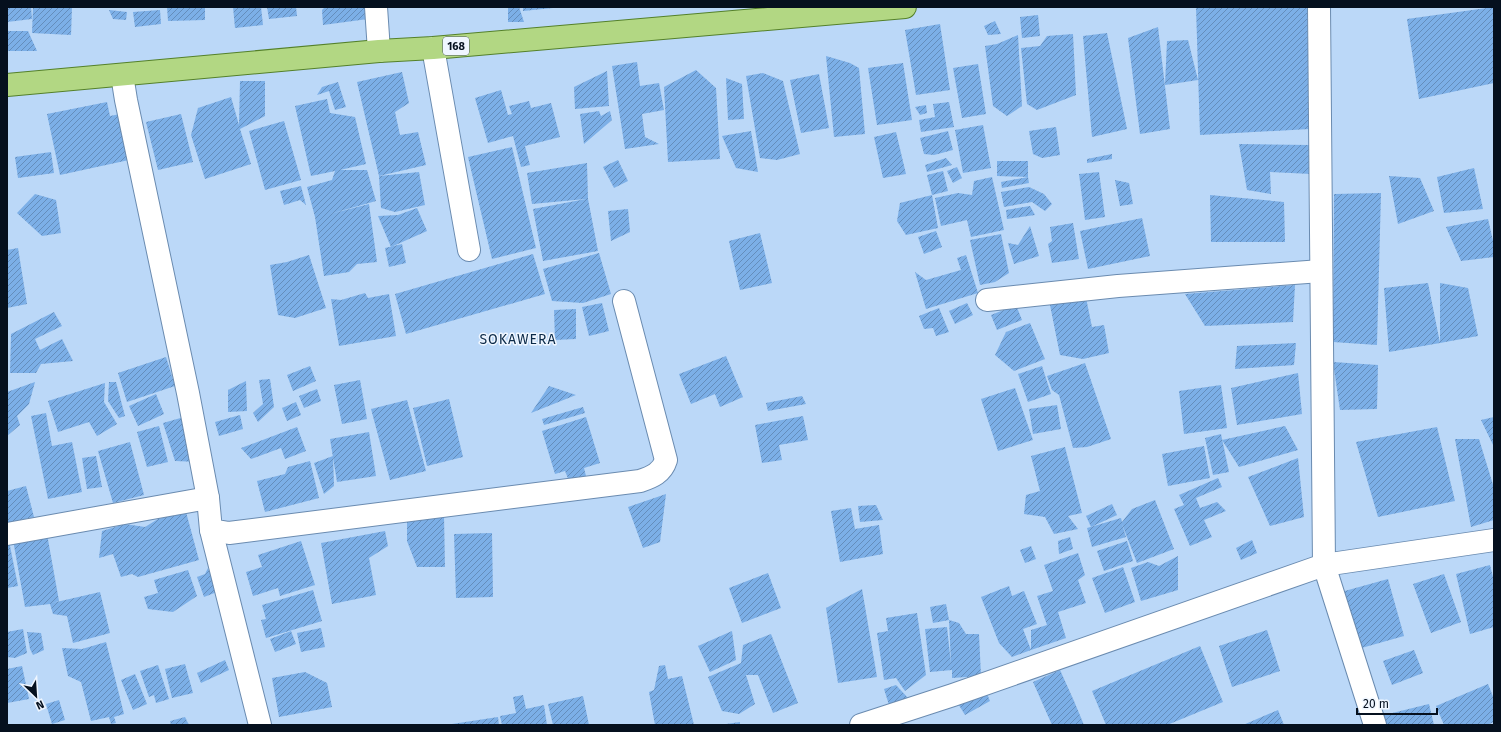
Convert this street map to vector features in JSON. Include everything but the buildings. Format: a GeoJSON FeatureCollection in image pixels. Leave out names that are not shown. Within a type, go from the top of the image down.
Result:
{"type":"FeatureCollection","features":[{"type":"Feature","properties":{"kind":"main road","name":"168"},"geometry":{"type":"LineString","coordinates":[[7,85],[379,51],[433,48],[905,7]]}},
{"type":"Feature","properties":{"kind":"street"},"geometry":{"type":"LineString","coordinates":[[376,7],[379,51]]}},
{"type":"Feature","properties":{"kind":"street"},"geometry":{"type":"LineString","coordinates":[[1319,7],[1324,565],[1375,725]]}},
{"type":"Feature","properties":{"kind":"street"},"geometry":{"type":"LineString","coordinates":[[433,48],[469,250]]}},
{"type":"Feature","properties":{"kind":"street"},"geometry":{"type":"LineString","coordinates":[[122,75],[188,393],[208,498],[211,530],[260,725]]}},
{"type":"Feature","properties":{"kind":"street"},"geometry":{"type":"LineString","coordinates":[[987,300],[1118,286],[1321,271]]}},
{"type":"Feature","properties":{"kind":"street"},"geometry":{"type":"LineString","coordinates":[[211,530],[229,533],[640,481],[652,477],[664,468],[666,460],[624,302]]}},
{"type":"Feature","properties":{"kind":"street"},"geometry":{"type":"LineString","coordinates":[[7,534],[208,498]]}},
{"type":"Feature","properties":{"kind":"street"},"geometry":{"type":"LineString","coordinates":[[861,725],[953,695],[1324,565],[1494,540]]}},
{"type":"Feature","properties":{"kind":"district","name":"SOKAWERA"},"geometry":{"type":"Point","coordinates":[518,339]}}]}
